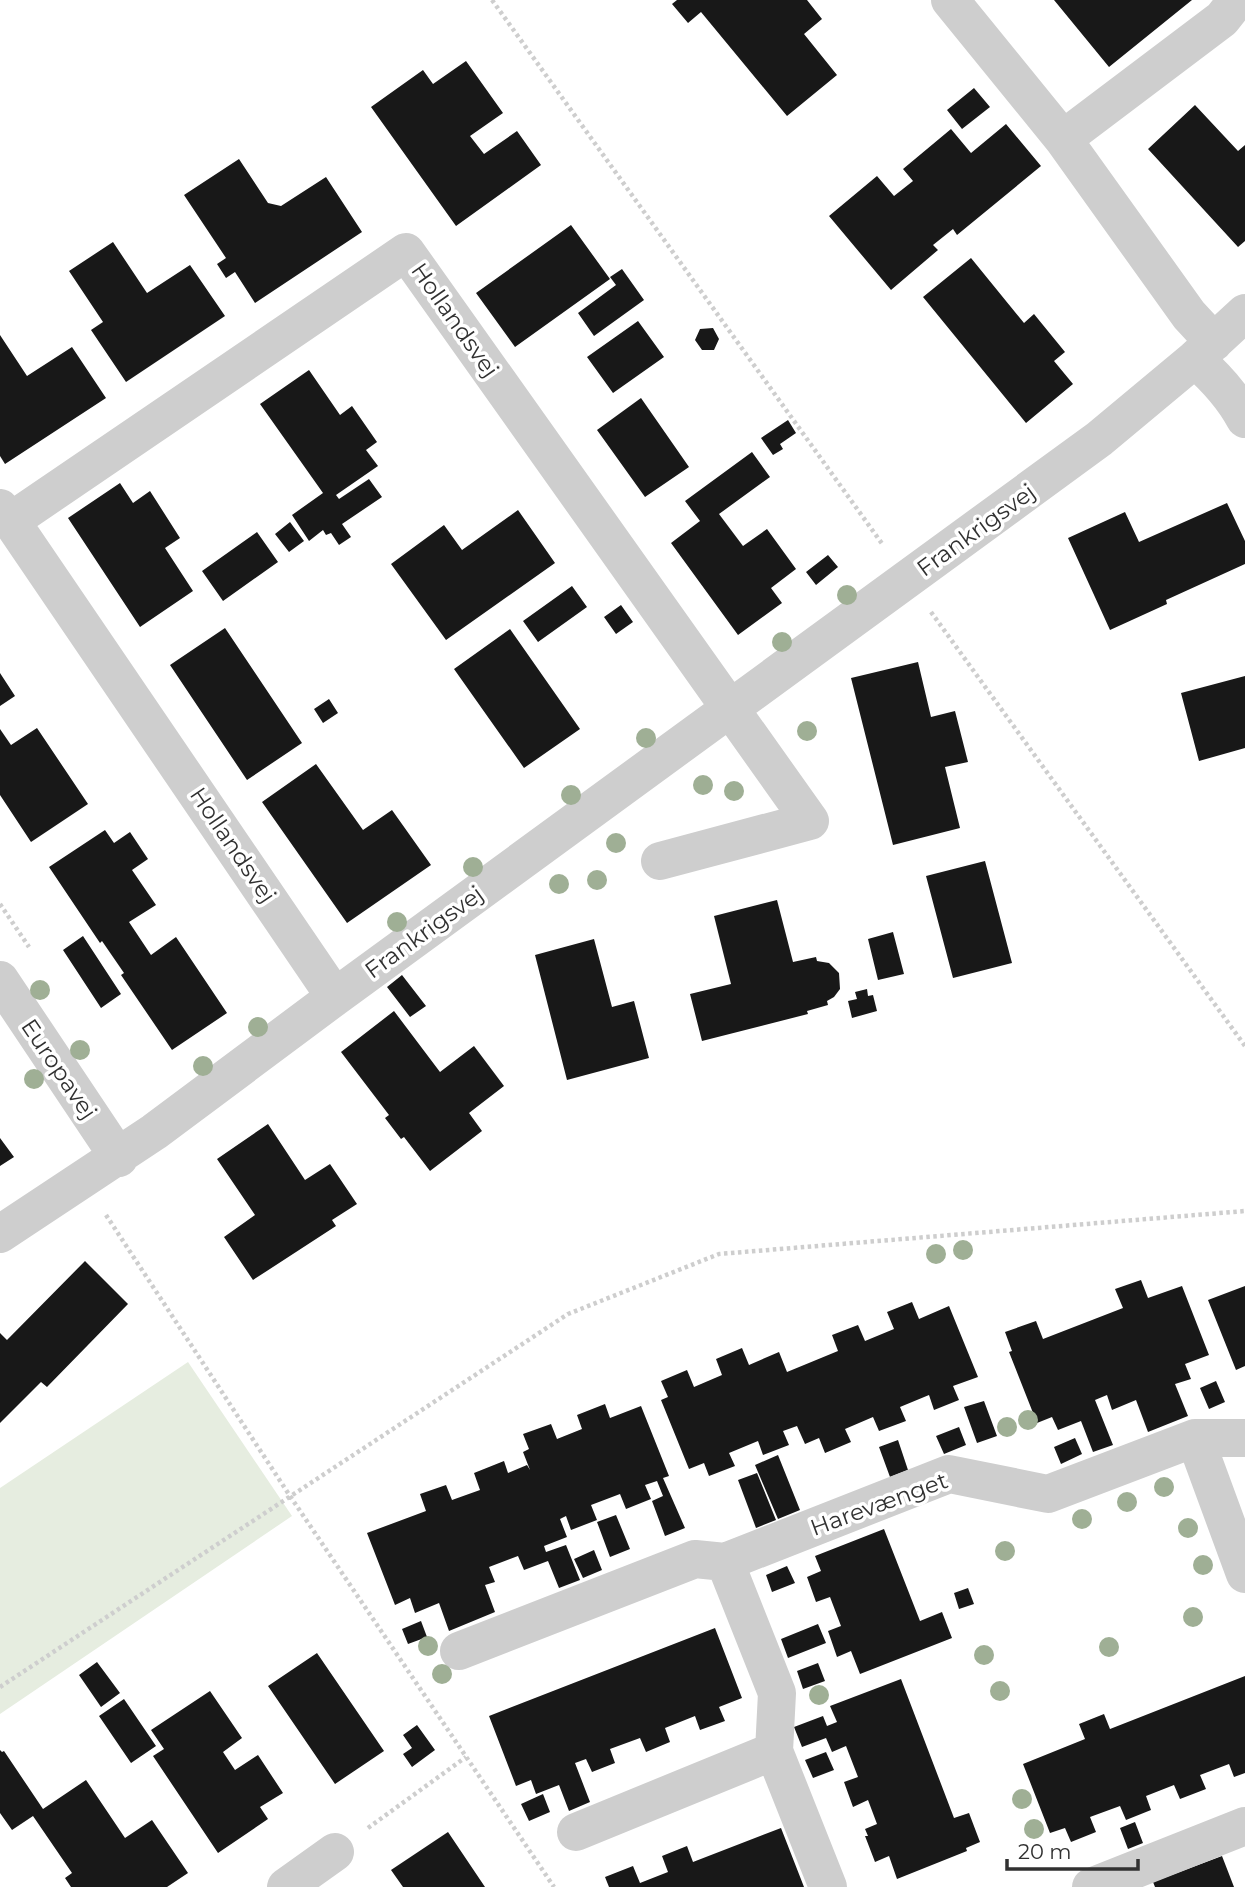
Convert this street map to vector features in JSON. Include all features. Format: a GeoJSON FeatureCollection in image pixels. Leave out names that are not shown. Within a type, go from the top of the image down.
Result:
{"type":"FeatureCollection","features":[{"type":"Feature","properties":{"kind":"street"},"geometry":{"type":"LineString","coordinates":[[950,0],[1063,139],[1189,315],[1204,351],[1209,372],[1240,408],[1245,419]]}},
{"type":"Feature","properties":{"kind":"street"},"geometry":{"type":"LineString","coordinates":[[1063,139],[1223,19],[1237,0]]}},
{"type":"Feature","properties":{"kind":"street","name":"Hollandsvej"},"geometry":{"type":"LineString","coordinates":[[335,998],[5,514],[406,252],[731,709]]}},
{"type":"Feature","properties":{"kind":"street","name":"Frankrigsvej"},"geometry":{"type":"LineString","coordinates":[[0,1234],[119,1158],[1099,439],[1245,313]]}},
{"type":"Feature","properties":{"kind":"street"},"geometry":{"type":"LineString","coordinates":[[660,861],[810,821],[731,709]]}},
{"type":"Feature","properties":{"kind":"street","name":"Europavej"},"geometry":{"type":"LineString","coordinates":[[0,980],[119,1158]]}},
{"type":"Feature","properties":{"kind":"street"},"geometry":{"type":"LineString","coordinates":[[1195,1438],[1245,1574]]}},
{"type":"Feature","properties":{"kind":"street","name":"Harevænget"},"geometry":{"type":"LineString","coordinates":[[459,1651],[695,1559],[725,1562],[949,1474],[1048,1494],[1195,1438],[1245,1438]]}},
{"type":"Feature","properties":{"kind":"street"},"geometry":{"type":"LineString","coordinates":[[725,1562],[777,1693],[774,1751],[828,1887]]}},
{"type":"Feature","properties":{"kind":"street"},"geometry":{"type":"LineString","coordinates":[[576,1832],[774,1751]]}},
{"type":"Feature","properties":{"kind":"street"},"geometry":{"type":"LineString","coordinates":[[1091,1887],[1245,1826]]}},
{"type":"Feature","properties":{"kind":"street"},"geometry":{"type":"LineString","coordinates":[[286,1887],[335,1853]]}},
{"type":"Feature","properties":{"kind":"path"},"geometry":{"type":"LineString","coordinates":[[492,0],[1245,1046]]}},
{"type":"Feature","properties":{"kind":"path"},"geometry":{"type":"LineString","coordinates":[[83,1180],[290,1496],[554,1887]]}},
{"type":"Feature","properties":{"kind":"path"},"geometry":{"type":"LineString","coordinates":[[0,1687],[568,1314],[719,1254],[1245,1211]]}},
{"type":"Feature","properties":{"kind":"path"},"geometry":{"type":"LineString","coordinates":[[335,1853],[466,1757]]}},
{"type":"Feature","properties":{"kind":"shaded area"},"geometry":{"type":"Polygon","coordinates":[[[188,1362],[292,1516],[0,1714],[0,1488],[188,1362]]]}},
{"type":"Feature","properties":{"kind":"building"},"geometry":{"type":"Polygon","coordinates":[[[677,0],[807,0],[822,19],[804,34],[837,75],[787,116],[701,12],[688,23],[672,4],[677,0]]]}},
{"type":"Feature","properties":{"kind":"building"},"geometry":{"type":"Polygon","coordinates":[[[1054,0],[1192,0],[1109,67],[1054,0]]]}},
{"type":"Feature","properties":{"kind":"building"},"geometry":{"type":"Polygon","coordinates":[[[466,61],[503,113],[470,136],[484,154],[517,131],[541,165],[456,226],[371,107],[423,70],[433,84],[466,61]]]}},
{"type":"Feature","properties":{"kind":"building"},"geometry":{"type":"Polygon","coordinates":[[[974,88],[990,107],[962,129],[947,110],[974,88]]]}},
{"type":"Feature","properties":{"kind":"building"},"geometry":{"type":"Polygon","coordinates":[[[1195,105],[1238,151],[1245,145],[1245,241],[1238,247],[1148,149],[1195,105]]]}},
{"type":"Feature","properties":{"kind":"building"},"geometry":{"type":"Polygon","coordinates":[[[1006,124],[1041,166],[957,235],[953,229],[933,245],[938,250],[891,290],[829,216],[877,176],[894,196],[913,181],[903,169],[951,129],[971,153],[1006,124]]]}},
{"type":"Feature","properties":{"kind":"building"},"geometry":{"type":"Polygon","coordinates":[[[239,159],[268,203],[281,206],[326,177],[362,232],[255,303],[235,272],[226,278],[217,264],[226,258],[184,195],[239,159]]]}},
{"type":"Feature","properties":{"kind":"building"},"geometry":{"type":"Polygon","coordinates":[[[571,225],[610,279],[515,347],[476,293],[571,225]]]}},
{"type":"Feature","properties":{"kind":"building"},"geometry":{"type":"Polygon","coordinates":[[[113,242],[147,293],[190,265],[225,316],[126,382],[91,330],[103,322],[69,271],[113,242]]]}},
{"type":"Feature","properties":{"kind":"building"},"geometry":{"type":"Polygon","coordinates":[[[971,258],[1024,323],[1034,314],[1065,352],[1054,361],[1073,384],[1026,423],[923,297],[971,258]]]}},
{"type":"Feature","properties":{"kind":"building"},"geometry":{"type":"Polygon","coordinates":[[[622,269],[644,300],[594,336],[578,313],[616,285],[610,277],[622,269]]]}},
{"type":"Feature","properties":{"kind":"building"},"geometry":{"type":"Polygon","coordinates":[[[638,321],[664,357],[613,393],[587,357],[638,321]]]}},
{"type":"Feature","properties":{"kind":"building"},"geometry":{"type":"Polygon","coordinates":[[[713,328],[719,339],[714,350],[702,350],[695,340],[700,329],[713,328]]]}},
{"type":"Feature","properties":{"kind":"building"},"geometry":{"type":"Polygon","coordinates":[[[0,335],[27,376],[72,347],[106,398],[5,464],[0,456],[0,335]]]}},
{"type":"Feature","properties":{"kind":"building"},"geometry":{"type":"Polygon","coordinates":[[[309,370],[340,415],[352,406],[377,442],[366,450],[378,466],[336,495],[339,499],[369,479],[382,497],[342,524],[351,537],[339,545],[331,533],[326,535],[323,530],[309,541],[292,515],[323,493],[260,404],[309,370]]]}},
{"type":"Feature","properties":{"kind":"building"},"geometry":{"type":"Polygon","coordinates":[[[641,398],[689,467],[645,497],[597,430],[641,398]]]}},
{"type":"Feature","properties":{"kind":"building"},"geometry":{"type":"Polygon","coordinates":[[[788,420],[796,433],[780,444],[783,449],[773,455],[761,438],[788,420]]]}},
{"type":"Feature","properties":{"kind":"building"},"geometry":{"type":"Polygon","coordinates":[[[752,452],[770,477],[719,514],[743,546],[767,529],[796,569],[771,588],[782,603],[738,635],[671,543],[700,521],[685,501],[752,452]]]}},
{"type":"Feature","properties":{"kind":"building"},"geometry":{"type":"Polygon","coordinates":[[[120,483],[133,503],[150,491],[180,538],[165,548],[193,591],[140,627],[68,518],[120,483]]]}},
{"type":"Feature","properties":{"kind":"building"},"geometry":{"type":"Polygon","coordinates":[[[1227,503],[1245,541],[1245,564],[1166,600],[1167,604],[1110,630],[1068,538],[1125,512],[1139,542],[1227,503]]]}},
{"type":"Feature","properties":{"kind":"building"},"geometry":{"type":"Polygon","coordinates":[[[518,510],[555,563],[446,640],[391,564],[444,525],[462,550],[518,510]]]}},
{"type":"Feature","properties":{"kind":"building"},"geometry":{"type":"Polygon","coordinates":[[[290,522],[304,541],[289,552],[275,534],[290,522]]]}},
{"type":"Feature","properties":{"kind":"building"},"geometry":{"type":"Polygon","coordinates":[[[257,532],[278,562],[223,601],[202,571],[257,532]]]}},
{"type":"Feature","properties":{"kind":"building"},"geometry":{"type":"Polygon","coordinates":[[[828,555],[838,567],[816,585],[806,572],[828,555]]]}},
{"type":"Feature","properties":{"kind":"building"},"geometry":{"type":"Polygon","coordinates":[[[572,586],[587,607],[538,642],[523,621],[572,586]]]}},
{"type":"Feature","properties":{"kind":"building"},"geometry":{"type":"Polygon","coordinates":[[[621,605],[633,622],[616,634],[604,617],[621,605]]]}},
{"type":"Feature","properties":{"kind":"building"},"geometry":{"type":"Polygon","coordinates":[[[225,628],[302,743],[247,780],[170,665],[225,628]]]}},
{"type":"Feature","properties":{"kind":"building"},"geometry":{"type":"Polygon","coordinates":[[[510,629],[580,729],[524,768],[454,669],[510,629]]]}},
{"type":"Feature","properties":{"kind":"building"},"geometry":{"type":"Polygon","coordinates":[[[918,662],[931,717],[955,711],[968,762],[945,767],[960,828],[893,845],[851,678],[918,662]]]}},
{"type":"Feature","properties":{"kind":"building"},"geometry":{"type":"Polygon","coordinates":[[[0,673],[15,696],[0,706],[0,673]]]}},
{"type":"Feature","properties":{"kind":"building"},"geometry":{"type":"Polygon","coordinates":[[[1245,676],[1245,748],[1199,761],[1181,693],[1245,676]]]}},
{"type":"Feature","properties":{"kind":"building"},"geometry":{"type":"Polygon","coordinates":[[[329,699],[338,713],[323,723],[314,709],[329,699]]]}},
{"type":"Feature","properties":{"kind":"building"},"geometry":{"type":"Polygon","coordinates":[[[37,728],[88,804],[31,842],[0,795],[0,729],[11,745],[37,728]]]}},
{"type":"Feature","properties":{"kind":"building"},"geometry":{"type":"Polygon","coordinates":[[[316,764],[363,830],[392,810],[431,865],[347,923],[262,802],[316,764]]]}},
{"type":"Feature","properties":{"kind":"building"},"geometry":{"type":"Polygon","coordinates":[[[105,830],[114,843],[130,832],[148,859],[132,870],[156,905],[129,922],[151,955],[176,937],[227,1013],[172,1050],[121,975],[124,973],[102,941],[100,943],[49,867],[105,830]]]}},
{"type":"Feature","properties":{"kind":"building"},"geometry":{"type":"Polygon","coordinates":[[[985,861],[1012,963],[953,978],[926,876],[985,861]]]}},
{"type":"Feature","properties":{"kind":"building"},"geometry":{"type":"Polygon","coordinates":[[[777,900],[793,962],[816,957],[817,961],[829,963],[839,973],[840,989],[827,1001],[828,1005],[807,1011],[808,1014],[702,1041],[690,994],[731,984],[714,916],[777,900]]]}},
{"type":"Feature","properties":{"kind":"building"},"geometry":{"type":"Polygon","coordinates":[[[893,932],[904,974],[878,980],[868,939],[893,932]]]}},
{"type":"Feature","properties":{"kind":"building"},"geometry":{"type":"Polygon","coordinates":[[[83,936],[121,994],[101,1008],[63,950],[83,936]]]}},
{"type":"Feature","properties":{"kind":"building"},"geometry":{"type":"Polygon","coordinates":[[[594,939],[612,1007],[634,1001],[649,1058],[567,1080],[535,955],[594,939]]]}},
{"type":"Feature","properties":{"kind":"building"},"geometry":{"type":"Polygon","coordinates":[[[402,975],[426,1006],[410,1017],[387,987],[402,975]]]}},
{"type":"Feature","properties":{"kind":"building"},"geometry":{"type":"Polygon","coordinates":[[[867,989],[868,996],[873,995],[877,1011],[852,1018],[848,1001],[857,999],[855,992],[867,989]]]}},
{"type":"Feature","properties":{"kind":"building"},"geometry":{"type":"Polygon","coordinates":[[[394,1011],[440,1072],[474,1046],[504,1086],[469,1113],[482,1131],[430,1171],[404,1137],[401,1139],[385,1118],[389,1115],[341,1052],[394,1011]]]}},
{"type":"Feature","properties":{"kind":"building"},"geometry":{"type":"Polygon","coordinates":[[[268,1124],[305,1180],[330,1164],[357,1204],[332,1220],[336,1226],[253,1280],[224,1237],[255,1215],[217,1159],[268,1124]]]}},
{"type":"Feature","properties":{"kind":"building"},"geometry":{"type":"Polygon","coordinates":[[[0,1138],[14,1157],[0,1166],[0,1138]]]}},
{"type":"Feature","properties":{"kind":"building"},"geometry":{"type":"Polygon","coordinates":[[[85,1261],[128,1304],[47,1387],[41,1382],[0,1423],[0,1333],[7,1340],[85,1261]]]}},
{"type":"Feature","properties":{"kind":"building"},"geometry":{"type":"Polygon","coordinates":[[[1141,1280],[1148,1298],[1182,1286],[1209,1355],[1185,1364],[1191,1379],[1175,1384],[1188,1416],[1148,1432],[1136,1400],[1112,1410],[1107,1395],[1095,1400],[1113,1445],[1093,1452],[1081,1421],[1058,1430],[1052,1417],[1037,1423],[1009,1352],[1012,1351],[1005,1332],[1036,1321],[1043,1339],[1123,1308],[1115,1289],[1141,1280]]]}},
{"type":"Feature","properties":{"kind":"building"},"geometry":{"type":"Polygon","coordinates":[[[1245,1286],[1245,1366],[1236,1370],[1208,1300],[1245,1286]]]}},
{"type":"Feature","properties":{"kind":"building"},"geometry":{"type":"Polygon","coordinates":[[[912,1302],[919,1319],[949,1306],[978,1377],[953,1386],[959,1400],[934,1410],[929,1395],[900,1407],[906,1421],[879,1431],[873,1417],[845,1429],[851,1442],[825,1453],[819,1438],[805,1444],[797,1426],[783,1431],[789,1445],[763,1455],[758,1441],[729,1453],[735,1466],[709,1476],[704,1463],[689,1469],[661,1400],[668,1397],[661,1381],[687,1370],[694,1387],[722,1375],[716,1359],[742,1348],[749,1365],[779,1352],[787,1372],[838,1351],[832,1335],[858,1325],[865,1341],[894,1329],[887,1312],[912,1302]]]}},
{"type":"Feature","properties":{"kind":"building"},"geometry":{"type":"Polygon","coordinates":[[[1216,1381],[1225,1402],[1209,1409],[1200,1388],[1216,1381]]]}},
{"type":"Feature","properties":{"kind":"building"},"geometry":{"type":"Polygon","coordinates":[[[984,1401],[997,1436],[977,1443],[964,1407],[984,1401]]]}},
{"type":"Feature","properties":{"kind":"building"},"geometry":{"type":"Polygon","coordinates":[[[605,1404],[610,1418],[641,1406],[669,1476],[663,1478],[685,1528],[665,1536],[652,1501],[663,1496],[657,1481],[645,1485],[651,1499],[626,1509],[620,1494],[591,1505],[597,1520],[571,1530],[566,1516],[560,1519],[567,1537],[544,1546],[546,1552],[566,1545],[580,1580],[559,1588],[548,1561],[524,1570],[518,1556],[489,1567],[495,1582],[485,1585],[495,1612],[449,1631],[439,1603],[415,1613],[410,1598],[395,1605],[367,1533],[426,1511],[420,1494],[446,1485],[452,1500],[480,1490],[474,1473],[504,1461],[508,1473],[527,1465],[530,1470],[523,1452],[529,1449],[523,1434],[551,1424],[557,1439],[582,1429],[577,1415],[605,1404]]]}},
{"type":"Feature","properties":{"kind":"building"},"geometry":{"type":"Polygon","coordinates":[[[959,1427],[966,1445],[944,1454],[936,1436],[959,1427]]]}},
{"type":"Feature","properties":{"kind":"building"},"geometry":{"type":"Polygon","coordinates":[[[1075,1438],[1082,1454],[1061,1464],[1054,1447],[1075,1438]]]}},
{"type":"Feature","properties":{"kind":"building"},"geometry":{"type":"Polygon","coordinates":[[[898,1440],[908,1470],[890,1477],[879,1447],[898,1440]]]}},
{"type":"Feature","properties":{"kind":"building"},"geometry":{"type":"Polygon","coordinates":[[[778,1455],[800,1510],[778,1519],[755,1465],[778,1455]]]}},
{"type":"Feature","properties":{"kind":"building"},"geometry":{"type":"Polygon","coordinates":[[[757,1473],[776,1520],[756,1528],[738,1480],[757,1473]]]}},
{"type":"Feature","properties":{"kind":"building"},"geometry":{"type":"Polygon","coordinates":[[[616,1515],[630,1549],[610,1557],[597,1522],[616,1515]]]}},
{"type":"Feature","properties":{"kind":"building"},"geometry":{"type":"Polygon","coordinates":[[[884,1529],[920,1621],[942,1612],[952,1638],[860,1674],[851,1651],[837,1657],[828,1631],[841,1626],[830,1597],[816,1602],[807,1577],[821,1571],[815,1556],[884,1529]]]}},
{"type":"Feature","properties":{"kind":"building"},"geometry":{"type":"Polygon","coordinates":[[[594,1550],[602,1570],[583,1578],[574,1559],[594,1550]]]}},
{"type":"Feature","properties":{"kind":"building"},"geometry":{"type":"Polygon","coordinates":[[[787,1566],[795,1583],[772,1592],[766,1575],[787,1566]]]}},
{"type":"Feature","properties":{"kind":"building"},"geometry":{"type":"Polygon","coordinates":[[[968,1588],[974,1604],[959,1609],[954,1593],[968,1588]]]}},
{"type":"Feature","properties":{"kind":"building"},"geometry":{"type":"Polygon","coordinates":[[[421,1621],[427,1637],[408,1644],[402,1629],[421,1621]]]}},
{"type":"Feature","properties":{"kind":"building"},"geometry":{"type":"Polygon","coordinates":[[[818,1624],[826,1643],[788,1658],[781,1639],[818,1624]]]}},
{"type":"Feature","properties":{"kind":"building"},"geometry":{"type":"Polygon","coordinates":[[[715,1628],[742,1698],[719,1707],[725,1721],[700,1730],[695,1716],[665,1728],[670,1742],[646,1752],[640,1738],[610,1749],[615,1763],[592,1772],[586,1759],[575,1763],[590,1802],[569,1811],[559,1785],[536,1794],[531,1780],[516,1786],[489,1716],[715,1628]]]}},
{"type":"Feature","properties":{"kind":"building"},"geometry":{"type":"Polygon","coordinates":[[[317,1653],[384,1751],[335,1784],[268,1686],[317,1653]]]}},
{"type":"Feature","properties":{"kind":"building"},"geometry":{"type":"Polygon","coordinates":[[[97,1662],[120,1693],[101,1707],[79,1675],[97,1662]]]}},
{"type":"Feature","properties":{"kind":"building"},"geometry":{"type":"Polygon","coordinates":[[[818,1663],[825,1681],[803,1689],[797,1671],[818,1663]]]}},
{"type":"Feature","properties":{"kind":"building"},"geometry":{"type":"Polygon","coordinates":[[[1245,1676],[1245,1773],[1234,1777],[1229,1764],[1200,1775],[1206,1789],[1180,1799],[1174,1785],[1146,1796],[1151,1810],[1126,1820],[1120,1806],[1090,1817],[1096,1832],[1071,1842],[1065,1828],[1050,1833],[1023,1764],[1085,1739],[1079,1724],[1104,1714],[1110,1729],[1245,1676]]]}},
{"type":"Feature","properties":{"kind":"building"},"geometry":{"type":"Polygon","coordinates":[[[901,1679],[954,1818],[969,1813],[980,1842],[966,1848],[967,1851],[897,1879],[889,1856],[875,1862],[865,1836],[868,1836],[865,1829],[877,1824],[868,1800],[853,1807],[844,1782],[858,1777],[846,1746],[832,1752],[826,1738],[802,1747],[794,1727],[823,1716],[827,1726],[837,1722],[830,1706],[901,1679]]]}},
{"type":"Feature","properties":{"kind":"building"},"geometry":{"type":"Polygon","coordinates":[[[210,1691],[242,1738],[223,1752],[235,1770],[258,1755],[283,1793],[260,1807],[268,1819],[218,1853],[153,1756],[164,1749],[151,1730],[210,1691]]]}},
{"type":"Feature","properties":{"kind":"building"},"geometry":{"type":"Polygon","coordinates":[[[124,1699],[156,1746],[131,1763],[99,1716],[124,1699]]]}},
{"type":"Feature","properties":{"kind":"building"},"geometry":{"type":"Polygon","coordinates":[[[417,1725],[435,1750],[412,1767],[403,1754],[412,1748],[403,1735],[417,1725]]]}},
{"type":"Feature","properties":{"kind":"building"},"geometry":{"type":"Polygon","coordinates":[[[0,1750],[4,1751],[43,1809],[86,1780],[125,1838],[152,1820],[188,1873],[167,1887],[71,1887],[65,1878],[72,1873],[33,1816],[12,1830],[0,1813],[0,1750]]]}},
{"type":"Feature","properties":{"kind":"building"},"geometry":{"type":"Polygon","coordinates":[[[826,1752],[834,1770],[813,1778],[805,1760],[826,1752]]]}},
{"type":"Feature","properties":{"kind":"building"},"geometry":{"type":"Polygon","coordinates":[[[543,1794],[550,1812],[529,1821],[521,1804],[543,1794]]]}},
{"type":"Feature","properties":{"kind":"building"},"geometry":{"type":"Polygon","coordinates":[[[1135,1822],[1143,1843],[1128,1849],[1120,1828],[1135,1822]]]}},
{"type":"Feature","properties":{"kind":"building"},"geometry":{"type":"Polygon","coordinates":[[[781,1828],[804,1887],[609,1887],[605,1877],[633,1866],[640,1883],[668,1872],[662,1856],[687,1846],[693,1862],[781,1828]]]}},
{"type":"Feature","properties":{"kind":"building"},"geometry":{"type":"Polygon","coordinates":[[[448,1832],[485,1887],[403,1887],[391,1870],[448,1832]]]}},
{"type":"Feature","properties":{"kind":"building"},"geometry":{"type":"Polygon","coordinates":[[[1222,1856],[1234,1887],[1155,1887],[1153,1882],[1222,1856]]]}}]}
